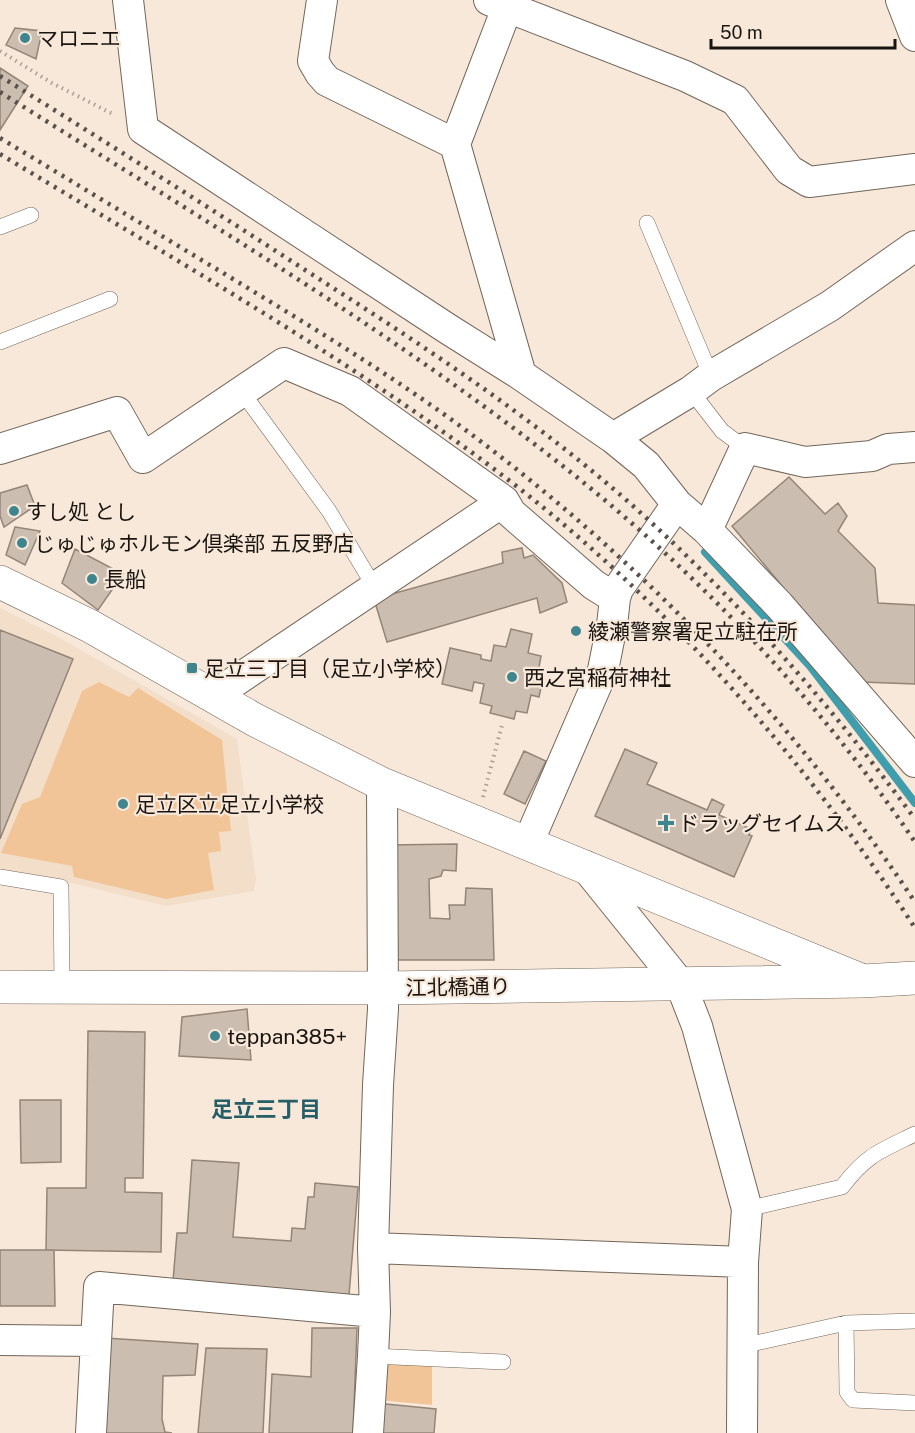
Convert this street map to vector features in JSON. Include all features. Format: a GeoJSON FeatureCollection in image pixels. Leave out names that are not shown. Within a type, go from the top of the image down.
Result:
{"type":"FeatureCollection","features":[{"type":"Feature","properties":{"kind":"street"},"geometry":{"type":"LineString","coordinates":[[128,0],[143,129],[521,375],[613,438],[646,465],[677,504],[707,530],[779,605],[915,762]]}},
{"type":"Feature","properties":{"kind":"street"},"geometry":{"type":"LineString","coordinates":[[322,0],[313,61],[327,81],[454,144]]}},
{"type":"Feature","properties":{"kind":"street"},"geometry":{"type":"LineString","coordinates":[[901,0],[915,36]]}},
{"type":"Feature","properties":{"kind":"street"},"geometry":{"type":"LineString","coordinates":[[521,375],[454,144],[502,2],[685,76],[735,100],[789,170],[809,182],[915,169]]}},
{"type":"Feature","properties":{"kind":"street"},"geometry":{"type":"LineString","coordinates":[[613,438],[830,306],[915,246]]}},
{"type":"Feature","properties":{"kind":"street"},"geometry":{"type":"LineString","coordinates":[[0,449],[117,412],[143,458],[284,363],[350,391],[504,501],[511,513],[519,520],[594,585],[615,598]]}},
{"type":"Feature","properties":{"kind":"street"},"geometry":{"type":"LineString","coordinates":[[707,530],[745,448],[812,462],[872,456],[888,449],[915,447]]}},
{"type":"Feature","properties":{"kind":"street"},"geometry":{"type":"LineString","coordinates":[[213,696],[504,501]]}},
{"type":"Feature","properties":{"kind":"street"},"geometry":{"type":"LineString","coordinates":[[528,843],[603,670],[618,589],[677,504]]}},
{"type":"Feature","properties":{"kind":"street"},"geometry":{"type":"LineString","coordinates":[[0,582],[90,627],[255,720],[382,784],[863,981]]}},
{"type":"Feature","properties":{"kind":"street"},"geometry":{"type":"LineString","coordinates":[[368,1433],[374,1356],[373,1248],[383,988],[382,784]]}},
{"type":"Feature","properties":{"kind":"street"},"geometry":{"type":"LineString","coordinates":[[585,866],[681,984],[697,1026],[747,1209],[743,1262],[742,1433]]}},
{"type":"Feature","properties":{"kind":"street","name":"江北橋通り"},"geometry":{"type":"LineString","coordinates":[[0,987],[383,988],[863,981],[915,978]]}},
{"type":"Feature","properties":{"kind":"street"},"geometry":{"type":"LineString","coordinates":[[373,1248],[743,1262]]}},
{"type":"Feature","properties":{"kind":"street"},"geometry":{"type":"LineString","coordinates":[[91,1433],[99,1287],[375,1312]]}},
{"type":"Feature","properties":{"kind":"street"},"geometry":{"type":"LineString","coordinates":[[0,1340],[96,1341]]}},
{"type":"Feature","properties":{"kind":"lane"},"geometry":{"type":"LineString","coordinates":[[0,227],[31,215]]}},
{"type":"Feature","properties":{"kind":"lane"},"geometry":{"type":"LineString","coordinates":[[647,223],[701,384],[722,431],[745,448]]}},
{"type":"Feature","properties":{"kind":"lane"},"geometry":{"type":"LineString","coordinates":[[0,342],[110,299]]}},
{"type":"Feature","properties":{"kind":"lane"},"geometry":{"type":"LineString","coordinates":[[242,392],[329,511],[375,588]]}},
{"type":"Feature","properties":{"kind":"lane"},"geometry":{"type":"LineString","coordinates":[[0,877],[61,887],[62,987]]}},
{"type":"Feature","properties":{"kind":"lane"},"geometry":{"type":"LineString","coordinates":[[747,1209],[842,1187],[858,1166],[874,1154],[915,1134]]}},
{"type":"Feature","properties":{"kind":"lane"},"geometry":{"type":"LineString","coordinates":[[742,1346],[846,1323],[915,1321]]}},
{"type":"Feature","properties":{"kind":"lane"},"geometry":{"type":"LineString","coordinates":[[846,1323],[847,1392],[853,1400],[915,1404]]}},
{"type":"Feature","properties":{"kind":"lane"},"geometry":{"type":"LineString","coordinates":[[374,1356],[503,1362]]}},
{"type":"Feature","properties":{"kind":"path"},"geometry":{"type":"LineString","coordinates":[[0,51],[52,82],[143,129]]}},
{"type":"Feature","properties":{"kind":"path"},"geometry":{"type":"LineString","coordinates":[[481,806],[502,725]]}},
{"type":"Feature","properties":{"kind":"shaded area","name":"足立区立足立小学校"},"geometry":{"type":"Polygon","coordinates":[[[0,608],[56,636],[237,739],[256,880],[254,891],[166,906],[43,876],[0,869],[0,608]]]}},
{"type":"Feature","properties":{"kind":"shaded area","name":"足立区立足立小学校"},"geometry":{"type":"Polygon","coordinates":[[[99,682],[129,697],[138,688],[222,740],[231,831],[219,832],[221,851],[208,853],[214,890],[166,899],[74,877],[72,866],[1,853],[22,804],[40,797],[82,691],[99,682]]]}},
{"type":"Feature","properties":{"kind":"shaded area"},"geometry":{"type":"Polygon","coordinates":[[[378,1360],[432,1363],[432,1405],[378,1400],[378,1360]]]}},
{"type":"Feature","properties":{"kind":"building","name":"マロニエ"},"geometry":{"type":"Polygon","coordinates":[[[15,28],[42,31],[36,59],[6,45],[15,28]]]}},
{"type":"Feature","properties":{"kind":"building"},"geometry":{"type":"Polygon","coordinates":[[[0,68],[28,86],[0,130],[0,68]]]}},
{"type":"Feature","properties":{"kind":"building"},"geometry":{"type":"Polygon","coordinates":[[[789,477],[825,514],[838,503],[847,516],[838,531],[875,568],[878,603],[915,605],[915,684],[862,682],[732,526],[789,477]]]}},
{"type":"Feature","properties":{"kind":"building","name":"すし処 とし"},"geometry":{"type":"Polygon","coordinates":[[[27,485],[35,506],[4,527],[0,516],[0,493],[27,485]]]}},
{"type":"Feature","properties":{"kind":"building","name":"じゅじゅホルモン倶楽部 五反野店"},"geometry":{"type":"Polygon","coordinates":[[[15,527],[40,531],[25,565],[6,555],[15,527]]]}},
{"type":"Feature","properties":{"kind":"building"},"geometry":{"type":"Polygon","coordinates":[[[522,548],[524,558],[533,555],[562,583],[567,602],[540,613],[537,598],[387,642],[374,599],[503,563],[502,552],[522,548]]]}},
{"type":"Feature","properties":{"kind":"building","name":"長船"},"geometry":{"type":"Polygon","coordinates":[[[75,549],[123,574],[98,610],[62,583],[75,549]]]}},
{"type":"Feature","properties":{"kind":"building"},"geometry":{"type":"Polygon","coordinates":[[[511,629],[532,634],[528,653],[541,656],[538,673],[544,674],[539,697],[531,695],[527,713],[516,711],[514,719],[490,713],[492,706],[480,703],[484,684],[474,682],[472,691],[442,684],[450,648],[481,655],[481,659],[491,661],[494,645],[506,647],[511,629]]]}},
{"type":"Feature","properties":{"kind":"building"},"geometry":{"type":"Polygon","coordinates":[[[0,630],[73,659],[0,839],[0,630]]]}},
{"type":"Feature","properties":{"kind":"building"},"geometry":{"type":"Polygon","coordinates":[[[625,749],[657,763],[647,784],[707,810],[712,799],[724,805],[719,815],[751,829],[749,835],[752,836],[734,877],[595,816],[625,749]]]}},
{"type":"Feature","properties":{"kind":"building"},"geometry":{"type":"Polygon","coordinates":[[[524,751],[546,761],[525,804],[504,794],[524,751]]]}},
{"type":"Feature","properties":{"kind":"building"},"geometry":{"type":"Polygon","coordinates":[[[457,844],[456,871],[443,870],[441,876],[429,879],[430,918],[450,919],[449,905],[465,905],[466,888],[492,889],[494,960],[389,960],[388,845],[457,844]]]}},
{"type":"Feature","properties":{"kind":"building","name":"teppan385+"},"geometry":{"type":"Polygon","coordinates":[[[247,1009],[251,1060],[179,1056],[182,1017],[247,1009]]]}},
{"type":"Feature","properties":{"kind":"building"},"geometry":{"type":"Polygon","coordinates":[[[88,1031],[145,1032],[143,1178],[125,1178],[125,1192],[162,1193],[161,1252],[46,1250],[47,1188],[86,1188],[88,1031]]]}},
{"type":"Feature","properties":{"kind":"building"},"geometry":{"type":"Polygon","coordinates":[[[20,1100],[61,1100],[61,1162],[21,1163],[20,1100]]]}},
{"type":"Feature","properties":{"kind":"building"},"geometry":{"type":"Polygon","coordinates":[[[192,1160],[239,1163],[233,1237],[291,1241],[292,1228],[305,1229],[308,1197],[314,1197],[315,1183],[358,1187],[349,1295],[173,1281],[177,1233],[187,1233],[192,1160]]]}},
{"type":"Feature","properties":{"kind":"building"},"geometry":{"type":"Polygon","coordinates":[[[0,1250],[54,1250],[55,1306],[0,1306],[0,1250]]]}},
{"type":"Feature","properties":{"kind":"building"},"geometry":{"type":"Polygon","coordinates":[[[312,1328],[357,1328],[353,1433],[269,1433],[272,1374],[311,1377],[312,1328]]]}},
{"type":"Feature","properties":{"kind":"building"},"geometry":{"type":"Polygon","coordinates":[[[105,1338],[198,1344],[195,1375],[163,1376],[162,1419],[165,1432],[172,1433],[100,1433],[105,1338]]]}},
{"type":"Feature","properties":{"kind":"building"},"geometry":{"type":"Polygon","coordinates":[[[206,1348],[267,1349],[263,1433],[198,1433],[206,1348]]]}},
{"type":"Feature","properties":{"kind":"building"},"geometry":{"type":"Polygon","coordinates":[[[376,1403],[436,1409],[434,1433],[375,1433],[376,1403]]]}},
{"type":"Feature","properties":{"kind":"waterway"},"geometry":{"type":"LineString","coordinates":[[705,552],[810,666],[915,803]]}},
{"type":"Feature","properties":{"kind":"railway"},"geometry":{"type":"LineString","coordinates":[[0,76],[227,219],[430,351],[513,410],[593,472],[671,541],[746,616],[816,694],[915,819]]}},
{"type":"Feature","properties":{"kind":"railway"},"geometry":{"type":"LineString","coordinates":[[0,92],[210,223],[418,359],[550,456],[602,498],[701,587],[793,684],[877,788],[915,842]]}},
{"type":"Feature","properties":{"kind":"railway"},"geometry":{"type":"LineString","coordinates":[[0,138],[344,347],[452,420],[584,525],[646,582],[762,702],[816,766],[867,833],[915,902]]}},
{"type":"Feature","properties":{"kind":"railway"},"geometry":{"type":"LineString","coordinates":[[0,154],[253,307],[378,386],[498,472],[558,520],[616,571],[726,682],[826,802],[915,928]]}},
{"type":"Feature","properties":{"kind":"place","name":"マロニエ"},"geometry":{"type":"Point","coordinates":[25,38]}},
{"type":"Feature","properties":{"kind":"place","name":"すし処 とし"},"geometry":{"type":"Point","coordinates":[14,511]}},
{"type":"Feature","properties":{"kind":"place","name":"じゅじゅホルモン倶楽部 五反野店"},"geometry":{"type":"Point","coordinates":[22,543]}},
{"type":"Feature","properties":{"kind":"place","name":"長船"},"geometry":{"type":"Point","coordinates":[92,579]}},
{"type":"Feature","properties":{"kind":"place","name":"綾瀬警察署足立駐在所"},"geometry":{"type":"Point","coordinates":[576,631]}},
{"type":"Feature","properties":{"kind":"place","name":"足立三丁目（足立小学校）"},"geometry":{"type":"Point","coordinates":[192,668]}},
{"type":"Feature","properties":{"kind":"place","name":"西之宮稲荷神社"},"geometry":{"type":"Point","coordinates":[512,677]}},
{"type":"Feature","properties":{"kind":"place","name":"足立区立足立小学校"},"geometry":{"type":"Point","coordinates":[123,804]}},
{"type":"Feature","properties":{"kind":"place","name":"ドラッグセイムス"},"geometry":{"type":"Point","coordinates":[666,823]}},
{"type":"Feature","properties":{"kind":"place","name":"teppan385+"},"geometry":{"type":"Point","coordinates":[215,1036]}},
{"type":"Feature","properties":{"kind":"district","name":"足立三丁目"},"geometry":{"type":"Point","coordinates":[266,1109]}}]}
